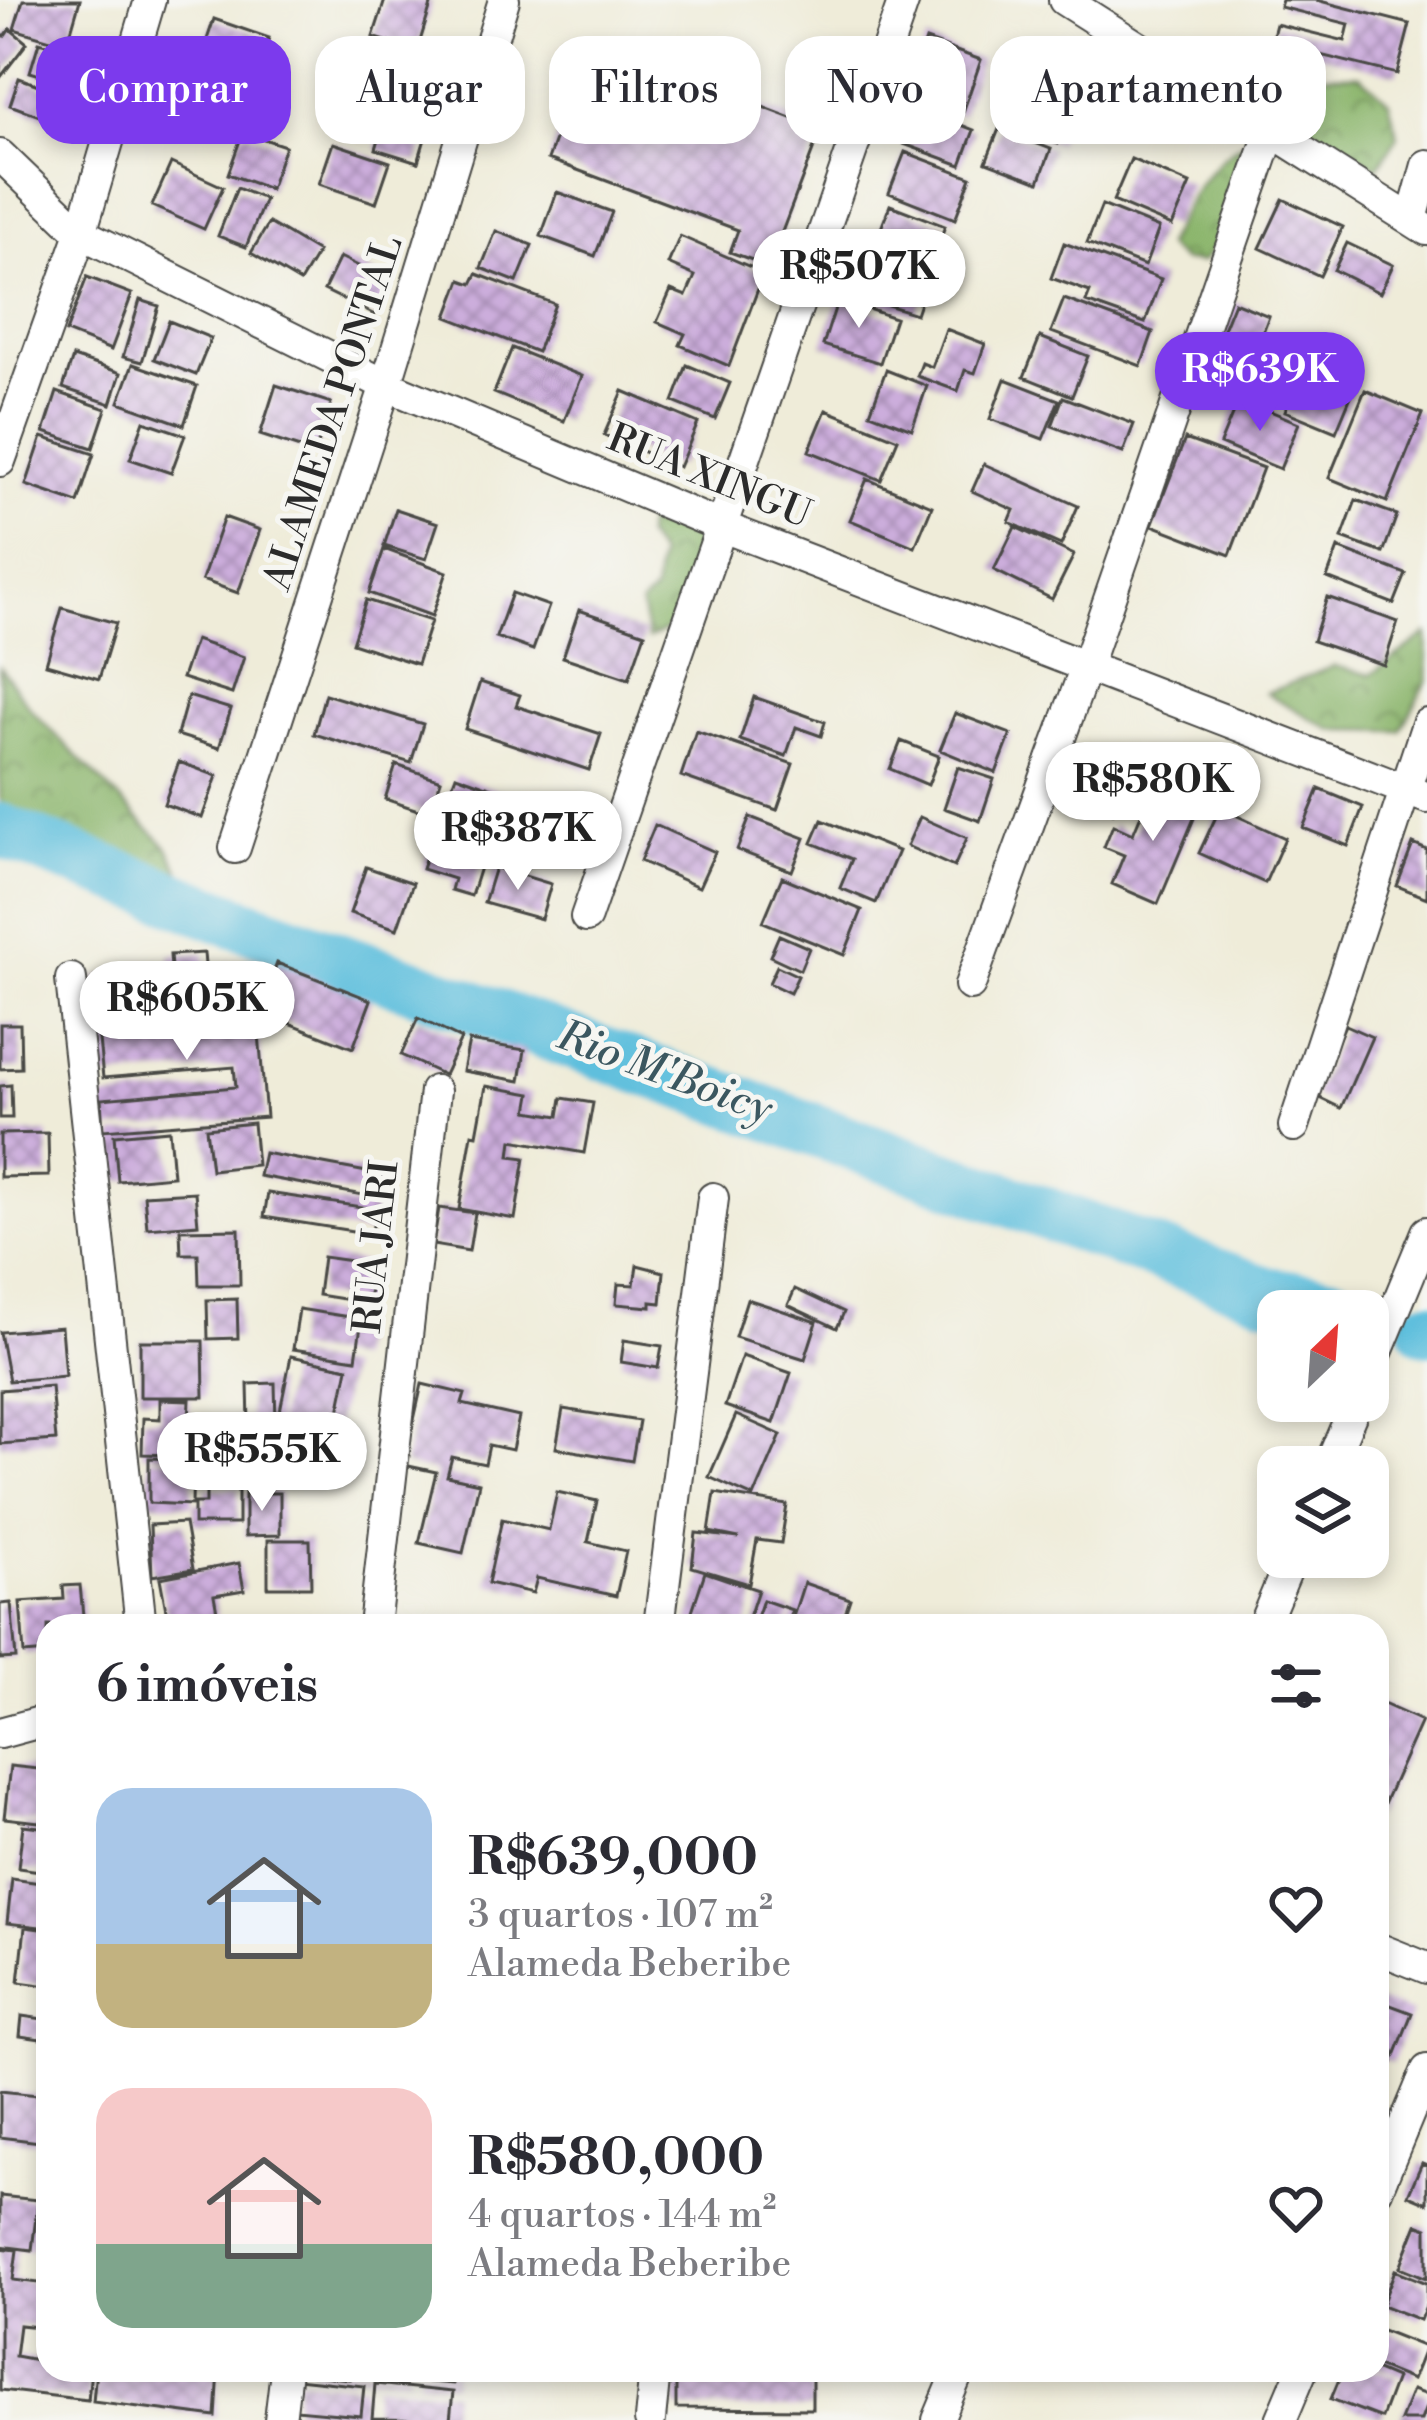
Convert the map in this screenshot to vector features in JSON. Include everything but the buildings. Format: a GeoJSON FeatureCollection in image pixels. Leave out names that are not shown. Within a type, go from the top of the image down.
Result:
{"type":"FeatureCollection","features":[{"type":"Feature","properties":{"kind":"street"},"geometry":{"type":"LineString","coordinates":[[0,461],[81,232],[150,0]]}},
{"type":"Feature","properties":{"kind":"street","name":"ALAMEDA PONTAL"},"geometry":{"type":"LineString","coordinates":[[235,848],[386,386],[504,0]]}},
{"type":"Feature","properties":{"kind":"street"},"geometry":{"type":"LineString","coordinates":[[586,917],[904,0]]}},
{"type":"Feature","properties":{"kind":"street"},"geometry":{"type":"LineString","coordinates":[[1082,5],[1127,36]]}},
{"type":"Feature","properties":{"kind":"street"},"geometry":{"type":"LineString","coordinates":[[970,985],[1267,144]]}},
{"type":"Feature","properties":{"kind":"street"},"geometry":{"type":"LineString","coordinates":[[1287,144],[1419,224],[1427,165]]}},
{"type":"Feature","properties":{"kind":"street","name":"RUA XINGU"},"geometry":{"type":"LineString","coordinates":[[0,155],[81,232],[386,386],[723,527],[1416,794]]}},
{"type":"Feature","properties":{"kind":"street"},"geometry":{"type":"LineString","coordinates":[[1294,1126],[1416,794],[1427,724]]}},
{"type":"Feature","properties":{"kind":"street"},"geometry":{"type":"LineString","coordinates":[[70,979],[140,1614]]}},
{"type":"Feature","properties":{"kind":"street","name":"RUA JARI"},"geometry":{"type":"LineString","coordinates":[[375,1614],[435,1091]]}},
{"type":"Feature","properties":{"kind":"street"},"geometry":{"type":"LineString","coordinates":[[661,1614],[713,1198]]}},
{"type":"Feature","properties":{"kind":"street"},"geometry":{"type":"LineString","coordinates":[[1389,1323],[1427,1232]]}},
{"type":"Feature","properties":{"kind":"street"},"geometry":{"type":"LineString","coordinates":[[1268,1614],[1283,1578]]}},
{"type":"Feature","properties":{"kind":"street"},"geometry":{"type":"LineString","coordinates":[[0,1733],[36,1723]]}},
{"type":"Feature","properties":{"kind":"street"},"geometry":{"type":"LineString","coordinates":[[1389,1953],[1427,1968]]}},
{"type":"Feature","properties":{"kind":"street"},"geometry":{"type":"LineString","coordinates":[[1389,2161],[1427,2070]]}},
{"type":"Feature","properties":{"kind":"street"},"geometry":{"type":"LineString","coordinates":[[280,2420],[285,2382]]}},
{"type":"Feature","properties":{"kind":"street"},"geometry":{"type":"LineString","coordinates":[[650,2420],[654,2382]]}},
{"type":"Feature","properties":{"kind":"street"},"geometry":{"type":"LineString","coordinates":[[938,2420],[953,2382]]}},
{"type":"Feature","properties":{"kind":"street"},"geometry":{"type":"LineString","coordinates":[[1281,2420],[1297,2382]]}},
{"type":"Feature","properties":{"kind":"green space"},"geometry":{"type":"Polygon","coordinates":[[[1326,74],[1360,75],[1389,101],[1398,136],[1378,167],[1326,138],[1326,74]]]}},
{"type":"Feature","properties":{"kind":"green space"},"geometry":{"type":"Polygon","coordinates":[[[1247,144],[1245,173],[1229,220],[1202,262],[1182,261],[1165,246],[1198,186],[1232,150],[1247,144]]]}},
{"type":"Feature","properties":{"kind":"green space"},"geometry":{"type":"Polygon","coordinates":[[[658,511],[687,517],[701,543],[676,625],[648,639],[641,605],[654,592],[659,556],[645,537],[647,519],[658,511]]]}},
{"type":"Feature","properties":{"kind":"green space"},"geometry":{"type":"Polygon","coordinates":[[[1427,634],[1427,681],[1401,731],[1332,730],[1266,693],[1334,666],[1371,675],[1427,634]]]}},
{"type":"Feature","properties":{"kind":"green space"},"geometry":{"type":"Polygon","coordinates":[[[0,667],[33,712],[168,848],[186,882],[165,913],[0,857],[0,667]]]}},
{"type":"Feature","properties":{"kind":"waterway","name":"Rio M'Boicy"},"geometry":{"type":"LineString","coordinates":[[0,830],[221,916],[1258,1290]]}}]}
